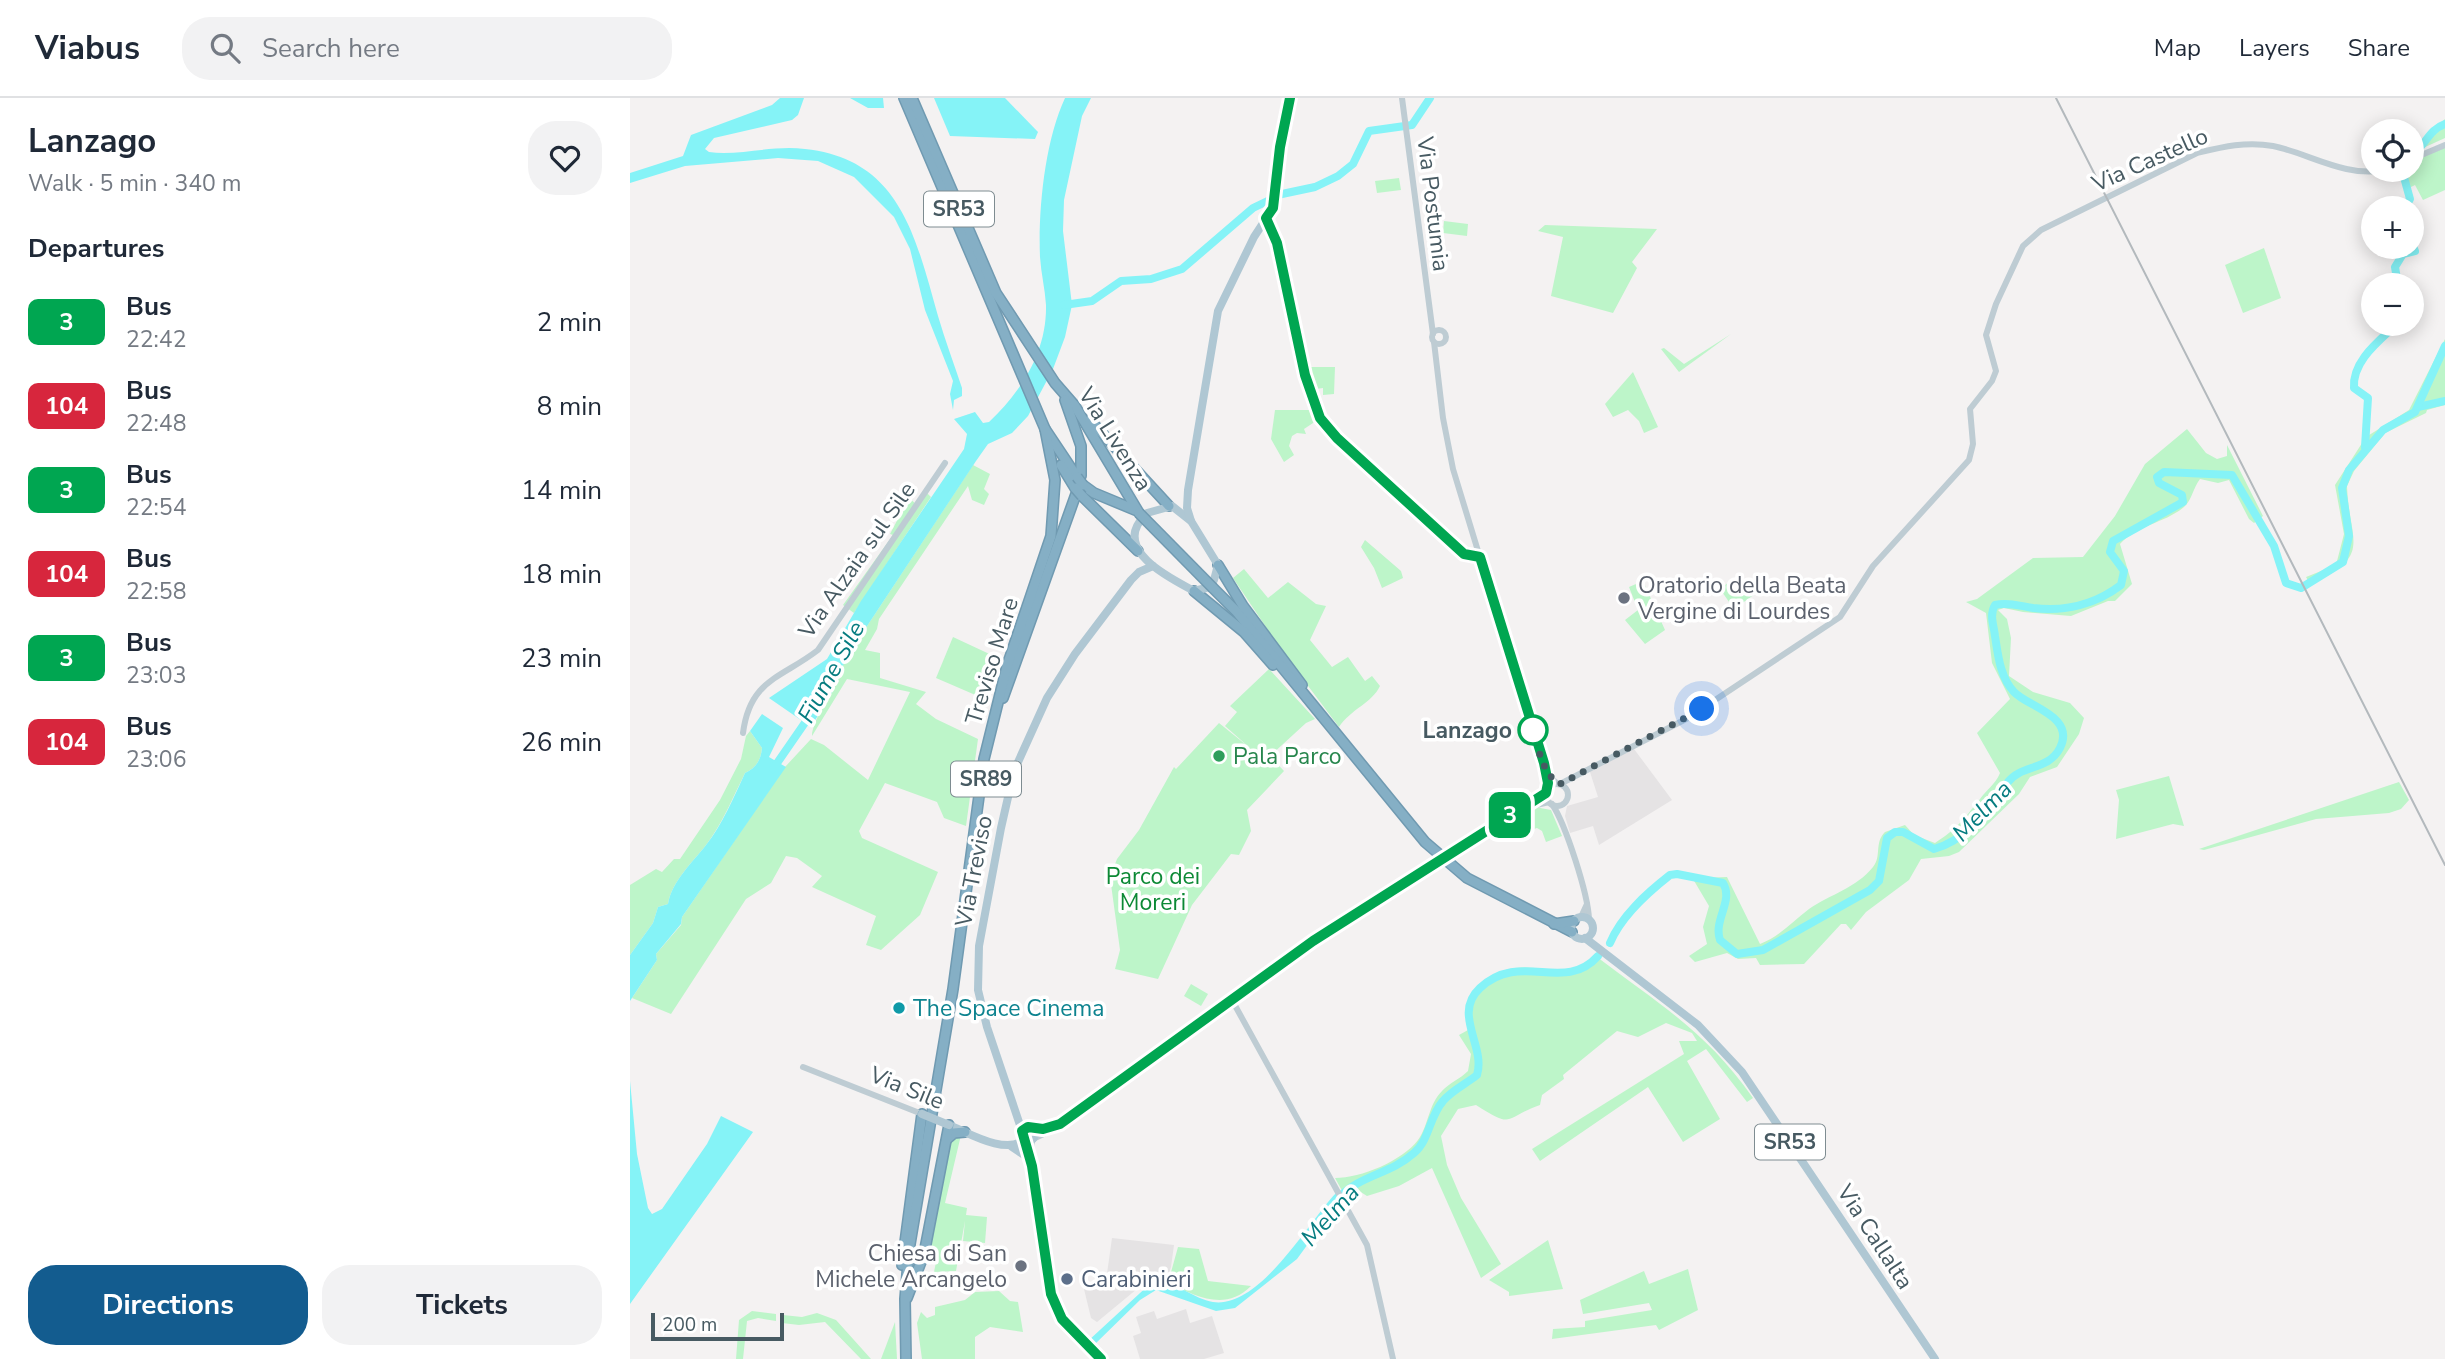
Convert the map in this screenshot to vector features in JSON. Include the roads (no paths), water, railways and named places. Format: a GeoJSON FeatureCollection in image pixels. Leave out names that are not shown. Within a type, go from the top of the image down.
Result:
{"type":"FeatureCollection","features":[{"type":"Feature","properties":{"kind":"highway","name":"SR53"},"geometry":{"type":"LineString","coordinates":[[904,98],[1046,433]]}},
{"type":"Feature","properties":{"kind":"highway","name":"Via Livenza"},"geometry":{"type":"LineString","coordinates":[[912,98],[977,250],[1010,317],[1055,383],[1075,406],[1142,516]]}},
{"type":"Feature","properties":{"kind":"highway","name":"Treviso Mare"},"geometry":{"type":"LineString","coordinates":[[953,989],[968,919],[989,761],[1000,708],[1079,486],[1081,446],[1077,429],[1055,383]]}},
{"type":"Feature","properties":{"kind":"highway"},"geometry":{"type":"LineString","coordinates":[[1075,406],[1170,506]]}},
{"type":"Feature","properties":{"kind":"highway","name":"Treviso Mare"},"geometry":{"type":"LineString","coordinates":[[905,1293],[909,1250],[964,917],[984,759],[996,705],[1051,536],[1055,480],[1046,433]]}},
{"type":"Feature","properties":{"kind":"highway"},"geometry":{"type":"LineString","coordinates":[[1046,433],[1079,486],[1138,551]]}},
{"type":"Feature","properties":{"kind":"highway","name":"Via Livenza"},"geometry":{"type":"LineString","coordinates":[[1079,486],[1127,505],[1142,516]]}},
{"type":"Feature","properties":{"kind":"highway","name":"SR53"},"geometry":{"type":"LineString","coordinates":[[1142,516],[1236,611],[1425,842],[1467,878],[1572,932]]}},
{"type":"Feature","properties":{"kind":"highway"},"geometry":{"type":"LineString","coordinates":[[1218,565],[1243,606],[1298,677],[1310,699]]}},
{"type":"Feature","properties":{"kind":"highway"},"geometry":{"type":"LineString","coordinates":[[1194,591],[1244,632],[1288,683],[1310,699]]}},
{"type":"Feature","properties":{"kind":"highway"},"geometry":{"type":"LineString","coordinates":[[964,917],[956,904],[967,895]]}},
{"type":"Feature","properties":{"kind":"highway"},"geometry":{"type":"LineString","coordinates":[[1552,924],[1581,919]]}},
{"type":"Feature","properties":{"kind":"highway"},"geometry":{"type":"LineString","coordinates":[[905,1293],[902,1247],[922,1114]]}},
{"type":"Feature","properties":{"kind":"highway"},"geometry":{"type":"LineString","coordinates":[[905,1306],[924,1254],[949,1125]]}},
{"type":"Feature","properties":{"kind":"highway"},"geometry":{"type":"LineString","coordinates":[[947,1139],[954,1133],[965,1132]]}},
{"type":"Feature","properties":{"kind":"highway","name":"SR89"},"geometry":{"type":"LineString","coordinates":[[905,1293],[906,1359]]}},
{"type":"Feature","properties":{"kind":"main road"},"geometry":{"type":"LineString","coordinates":[[1138,551],[1153,566],[1194,591],[1211,585],[1218,565],[1191,521],[1187,508],[1188,490],[1218,310],[1273,205],[1290,98]]}},
{"type":"Feature","properties":{"kind":"main road"},"geometry":{"type":"LineString","coordinates":[[1142,516],[1170,506],[1188,490]]}},
{"type":"Feature","properties":{"kind":"main road"},"geometry":{"type":"LineString","coordinates":[[1170,506],[1191,521]]}},
{"type":"Feature","properties":{"kind":"main road","name":"Via Treviso"},"geometry":{"type":"LineString","coordinates":[[1131,580],[1137,569],[1135,531],[1142,516]]}},
{"type":"Feature","properties":{"kind":"main road","name":"Via Treviso"},"geometry":{"type":"LineString","coordinates":[[1027,1135],[987,1027],[978,989],[978,950],[1001,828],[1014,771],[1047,698],[1075,654],[1131,580],[1139,572],[1153,566]]}},
{"type":"Feature","properties":{"kind":"main road"},"geometry":{"type":"LineString","coordinates":[[1572,932],[1581,919]]}},
{"type":"Feature","properties":{"kind":"main road","name":"Via Callalta"},"geometry":{"type":"LineString","coordinates":[[1581,919],[1611,955]]}},
{"type":"Feature","properties":{"kind":"main road"},"geometry":{"type":"LineString","coordinates":[[1585,938],[1592,930]]}},
{"type":"Feature","properties":{"kind":"main road","name":"Via Callalta"},"geometry":{"type":"LineString","coordinates":[[1572,932],[1578,938],[1585,938],[1611,955],[1698,1025],[1742,1072],[1935,1359]]}},
{"type":"Feature","properties":{"kind":"main road","name":"Via Sile"},"geometry":{"type":"LineString","coordinates":[[922,1114],[1012,1147],[1031,1162]]}},
{"type":"Feature","properties":{"kind":"main road"},"geometry":{"type":"LineString","coordinates":[[998,1143],[1012,1143],[1027,1135]]}},
{"type":"Feature","properties":{"kind":"main road"},"geometry":{"type":"LineString","coordinates":[[1012,1147],[1027,1135]]}},
{"type":"Feature","properties":{"kind":"street","name":"Via Postumia"},"geometry":{"type":"LineString","coordinates":[[1402,98],[1429,314],[1436,332],[1436,366],[1453,469],[1480,557]]}},
{"type":"Feature","properties":{"kind":"street","name":"Via Castello"},"geometry":{"type":"LineString","coordinates":[[1574,776],[1688,718],[1840,617],[1873,566],[1959,472],[1973,453],[1970,409],[1992,381],[1996,371],[1986,335],[1996,303],[2023,246],[2041,230],[2197,153],[2222,147],[2259,144],[2337,166],[2361,168]]}},
{"type":"Feature","properties":{"kind":"street"},"geometry":{"type":"LineString","coordinates":[[2424,154],[2445,145]]}},
{"type":"Feature","properties":{"kind":"street"},"geometry":{"type":"LineString","coordinates":[[1266,218],[1277,243],[1305,375],[1320,418],[1337,438],[1464,554],[1480,557],[1544,763],[1550,803],[1560,820],[1588,903],[1581,919]]}},
{"type":"Feature","properties":{"kind":"street","name":"Via Postumia"},"geometry":{"type":"LineString","coordinates":[[1436,332],[1446,335],[1436,366]]}},
{"type":"Feature","properties":{"kind":"street"},"geometry":{"type":"LineString","coordinates":[[1434,342],[1443,344]]}},
{"type":"Feature","properties":{"kind":"street","name":"Via Alzaia sul Sile"},"geometry":{"type":"LineString","coordinates":[[743,733],[749,706],[760,689],[778,673],[804,661],[818,650],[945,463]]}},
{"type":"Feature","properties":{"kind":"street"},"geometry":{"type":"LineString","coordinates":[[1544,763],[1567,791]]}},
{"type":"Feature","properties":{"kind":"street"},"geometry":{"type":"LineString","coordinates":[[1448,855],[1574,776]]}},
{"type":"Feature","properties":{"kind":"street"},"geometry":{"type":"LineString","coordinates":[[1560,820],[1567,791],[1574,776]]}},
{"type":"Feature","properties":{"kind":"street"},"geometry":{"type":"LineString","coordinates":[[1522,808],[1564,802]]}},
{"type":"Feature","properties":{"kind":"street"},"geometry":{"type":"LineString","coordinates":[[1101,1359],[1062,1319],[1051,1294],[1027,1135],[1060,1124],[1313,941],[1437,861]]}},
{"type":"Feature","properties":{"kind":"street"},"geometry":{"type":"LineString","coordinates":[[1232,1000],[1367,1245],[1393,1359]]}},
{"type":"Feature","properties":{"kind":"street","name":"Via Sile"},"geometry":{"type":"LineString","coordinates":[[803,1067],[922,1114]]}},
{"type":"Feature","properties":{"kind":"water"},"geometry":{"type":"Polygon","coordinates":[[[780,98],[804,98],[798,115],[792,120],[714,138],[705,149],[709,152],[732,153],[780,148],[805,149],[837,156],[863,168],[883,186],[899,207],[912,232],[962,388],[962,396],[954,400],[953,410],[950,394],[953,381],[925,310],[910,249],[894,217],[854,177],[818,161],[778,158],[685,166],[630,183],[630,173],[683,156],[691,135],[772,105],[780,98]]]}},
{"type":"Feature","properties":{"kind":"water"},"geometry":{"type":"Polygon","coordinates":[[[850,98],[883,98],[884,108],[868,108],[850,98]]]}},
{"type":"Feature","properties":{"kind":"water"},"geometry":{"type":"Polygon","coordinates":[[[934,98],[1005,98],[1038,132],[1035,139],[950,136],[934,98]]]}},
{"type":"Feature","properties":{"kind":"water"},"geometry":{"type":"Polygon","coordinates":[[[1065,98],[1091,98],[1082,116],[1064,200],[1063,231],[1072,305],[1065,337],[1053,369],[1028,416],[1012,433],[988,444],[976,461],[846,658],[834,689],[811,727],[769,698],[827,659],[861,601],[964,449],[967,434],[954,419],[975,412],[983,423],[989,422],[1022,383],[1037,354],[1046,305],[1040,257],[1044,176],[1052,134],[1065,98]]]}},
{"type":"Feature","properties":{"kind":"water"},"geometry":{"type":"Polygon","coordinates":[[[762,714],[783,728],[769,757],[786,767],[682,917],[681,924],[656,954],[657,960],[630,1001],[630,955],[653,923],[658,907],[668,904],[678,880],[717,829],[745,773],[759,760],[762,748],[750,731],[762,714]]]}},
{"type":"Feature","properties":{"kind":"water"},"geometry":{"type":"Polygon","coordinates":[[[630,1081],[637,1154],[648,1208],[652,1214],[662,1209],[707,1144],[721,1116],[753,1132],[630,1304],[630,1081]]]}},
{"type":"Feature","properties":{"kind":"water"},"geometry":{"type":"Polygon","coordinates":[[[1336,1193],[1340,1200],[1297,1259],[1235,1308],[1216,1311],[1156,1290],[1140,1300],[1093,1346],[1088,1341],[1152,1282],[1167,1283],[1213,1302],[1231,1300],[1248,1292],[1282,1261],[1336,1193]]]}},
{"type":"Feature","properties":{"kind":"waterway"},"geometry":{"type":"LineString","coordinates":[[1064,305],[1092,301],[1121,281],[1151,279],[1182,269],[1253,208],[1282,194],[1315,187],[1338,176],[1353,164],[1369,131],[1412,125],[1430,98]]}},
{"type":"Feature","properties":{"kind":"waterway"},"geometry":{"type":"LineString","coordinates":[[2424,143],[2435,130],[2445,124]]}},
{"type":"Feature","properties":{"kind":"waterway"},"geometry":{"type":"LineString","coordinates":[[2405,182],[2409,196]]}},
{"type":"Feature","properties":{"kind":"waterway"},"geometry":{"type":"LineString","coordinates":[[2396,273],[2395,267],[2400,259]]}},
{"type":"Feature","properties":{"kind":"waterway"},"geometry":{"type":"LineString","coordinates":[[2365,447],[2368,398],[2354,388],[2355,378],[2362,360],[2384,336]]}},
{"type":"Feature","properties":{"kind":"waterway","name":"Melma"},"geometry":{"type":"LineString","coordinates":[[1610,943],[1621,924],[1652,889],[1670,875],[1677,874],[1723,883],[1726,897],[1719,925],[1720,940],[1737,954],[1763,950],[1870,890],[1879,881],[1887,838],[1895,832],[1903,832],[1934,849],[1957,839],[1976,822],[2014,776],[2055,755],[2063,737],[2062,728],[2056,720],[2009,686],[1999,658],[1992,620],[1995,605],[2057,609],[2091,602],[2121,585],[2124,571],[2110,552],[2113,541],[2183,502],[2182,495],[2159,483],[2157,477],[2164,472],[2232,475],[2274,546],[2286,583],[2301,588],[2343,562],[2349,536],[2342,488],[2349,470],[2383,430],[2415,412],[2445,346]]}},
{"type":"Feature","properties":{"kind":"waterway"},"geometry":{"type":"LineString","coordinates":[[2418,407],[2445,401]]}},
{"type":"Feature","properties":{"kind":"waterway","name":"Fiume Sile"},"geometry":{"type":"LineString","coordinates":[[773,769],[811,714]]}},
{"type":"Feature","properties":{"kind":"waterway","name":"Melma"},"geometry":{"type":"LineString","coordinates":[[1336,1200],[1356,1184],[1404,1161],[1414,1153],[1423,1141],[1438,1107],[1455,1090],[1477,1075],[1479,1064],[1469,1008],[1472,998],[1480,988],[1495,977],[1511,972],[1571,972],[1585,967],[1598,956]]}},
{"type":"Feature","properties":{"kind":"railway"},"geometry":{"type":"LineString","coordinates":[[2056,98],[2445,865]]}},
{"type":"Feature","properties":{"kind":"place","name":"Oratorio della Beata Vergine di Lourdes"},"geometry":{"type":"Point","coordinates":[1624,598]}},
{"type":"Feature","properties":{"kind":"place","name":"Lanzago"},"geometry":{"type":"Point","coordinates":[1533,730]}},
{"type":"Feature","properties":{"kind":"place","name":"Pala Parco"},"geometry":{"type":"Point","coordinates":[1219,756]}},
{"type":"Feature","properties":{"kind":"place","name":"The Space Cinema"},"geometry":{"type":"Point","coordinates":[899,1008]}},
{"type":"Feature","properties":{"kind":"place","name":"Chiesa di San Michele Arcangelo"},"geometry":{"type":"Point","coordinates":[1021,1266]}},
{"type":"Feature","properties":{"kind":"place","name":"Carabinieri"},"geometry":{"type":"Point","coordinates":[1067,1279]}},
{"type":"Feature","properties":{"kind":"park label","name":"Parco dei Moreri"},"geometry":{"type":"Point","coordinates":[1153,889]}}]}
